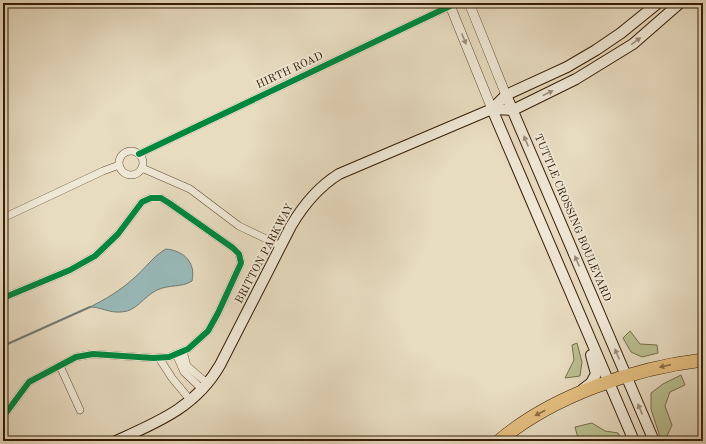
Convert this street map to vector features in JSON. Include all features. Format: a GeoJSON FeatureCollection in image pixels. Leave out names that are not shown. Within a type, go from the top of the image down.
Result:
{"type":"FeatureCollection","features":[{"type":"Feature","properties":{"kind":"highway"},"geometry":{"type":"LineString","coordinates":[[499,441],[536,415],[574,396],[609,382],[682,362],[703,360]]}},
{"type":"Feature","properties":{"kind":"main road"},"geometry":{"type":"LineString","coordinates":[[492,108],[506,95],[567,67],[596,50],[633,24],[658,3]]}},
{"type":"Feature","properties":{"kind":"main road"},"geometry":{"type":"LineString","coordinates":[[492,108],[513,110],[576,79],[604,63],[645,34],[680,3]]}},
{"type":"Feature","properties":{"kind":"main road","name":"TUTTLE CROSSING BOULEVARD"},"geometry":{"type":"LineString","coordinates":[[506,95],[654,441]]}},
{"type":"Feature","properties":{"kind":"main road"},"geometry":{"type":"LineString","coordinates":[[492,108],[634,441]]}},
{"type":"Feature","properties":{"kind":"main road","name":"BRITTON PARKWAY"},"geometry":{"type":"LineString","coordinates":[[116,441],[167,418],[191,401],[206,387],[220,366],[303,206],[316,191],[331,179],[352,168],[492,108]]}},
{"type":"Feature","properties":{"kind":"main road"},"geometry":{"type":"LineString","coordinates":[[574,396],[591,383],[596,374],[579,323],[579,312]]}},
{"type":"Feature","properties":{"kind":"street","name":"TUTTLE CROSSING BOULEVARD"},"geometry":{"type":"LineString","coordinates":[[469,3],[506,95]]}},
{"type":"Feature","properties":{"kind":"street"},"geometry":{"type":"LineString","coordinates":[[450,5],[492,108]]}},
{"type":"Feature","properties":{"kind":"street","name":"HIRTH ROAD"},"geometry":{"type":"LineString","coordinates":[[139,154],[450,5]]}},
{"type":"Feature","properties":{"kind":"street"},"geometry":{"type":"LineString","coordinates":[[133,151],[139,154],[142,159],[142,168],[138,173],[129,175],[123,172],[119,165],[121,156],[124,153],[133,151]]}},
{"type":"Feature","properties":{"kind":"street"},"geometry":{"type":"LineString","coordinates":[[3,218],[103,170],[119,165]]}},
{"type":"Feature","properties":{"kind":"street"},"geometry":{"type":"LineString","coordinates":[[142,168],[190,188],[239,226],[281,246]]}},
{"type":"Feature","properties":{"kind":"street"},"geometry":{"type":"LineString","coordinates":[[3,298],[70,270],[94,256],[118,234],[142,202],[151,198],[161,198],[233,248],[239,254],[241,263],[221,307],[208,331],[188,349],[169,357],[159,358],[93,354],[76,358],[29,382],[3,417]]}},
{"type":"Feature","properties":{"kind":"street"},"geometry":{"type":"LineString","coordinates":[[179,353],[185,368],[206,387]]}},
{"type":"Feature","properties":{"kind":"street"},"geometry":{"type":"LineString","coordinates":[[159,358],[172,378],[191,401]]}},
{"type":"Feature","properties":{"kind":"street"},"geometry":{"type":"LineString","coordinates":[[60,366],[80,410]]}},
{"type":"Feature","properties":{"kind":"street"},"geometry":{"type":"LineString","coordinates":[[172,378],[185,368]]}},
{"type":"Feature","properties":{"kind":"green space"},"geometry":{"type":"Polygon","coordinates":[[[630,331],[640,344],[657,345],[658,353],[642,357],[631,352],[623,338],[630,331]]]}},
{"type":"Feature","properties":{"kind":"green space"},"geometry":{"type":"Polygon","coordinates":[[[577,343],[582,362],[580,376],[565,378],[574,360],[572,345],[577,343]]]}},
{"type":"Feature","properties":{"kind":"green space"},"geometry":{"type":"Polygon","coordinates":[[[681,375],[685,385],[670,392],[665,406],[672,425],[666,438],[660,437],[651,409],[651,393],[663,384],[681,375]]]}},
{"type":"Feature","properties":{"kind":"green space"},"geometry":{"type":"Polygon","coordinates":[[[592,423],[605,431],[618,433],[623,441],[585,441],[578,438],[575,427],[592,423]]]}},
{"type":"Feature","properties":{"kind":"water"},"geometry":{"type":"Polygon","coordinates":[[[166,249],[178,252],[187,259],[192,268],[192,281],[184,285],[166,287],[157,290],[131,310],[113,312],[90,307],[124,286],[157,255],[166,249]]]}},
{"type":"Feature","properties":{"kind":"waterway"},"geometry":{"type":"LineString","coordinates":[[3,346],[90,307]]}},
{"type":"Feature","properties":{"kind":"cycle path"},"geometry":{"type":"LineString","coordinates":[[139,154],[450,6]]}},
{"type":"Feature","properties":{"kind":"cycle path"},"geometry":{"type":"LineString","coordinates":[[3,298],[70,270],[95,256],[118,234],[142,202],[151,198],[161,198],[233,248],[239,254],[241,263],[208,331],[188,349],[169,357],[153,358],[93,354],[76,357],[29,382],[3,417]]}}]}
